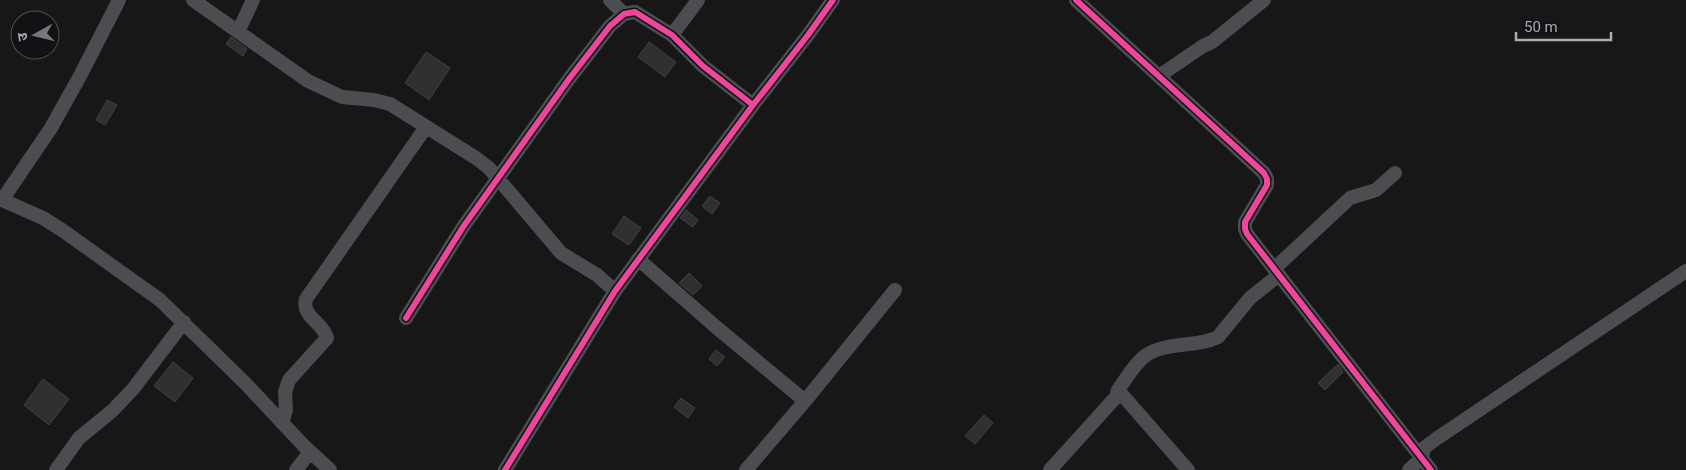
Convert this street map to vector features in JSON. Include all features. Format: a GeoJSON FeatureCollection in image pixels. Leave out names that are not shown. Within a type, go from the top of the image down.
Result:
{"type":"FeatureCollection","features":[{"type":"Feature","properties":{"kind":"street"},"geometry":{"type":"LineString","coordinates":[[119,0],[51,128],[1,200],[43,218],[160,300],[330,470]]}},
{"type":"Feature","properties":{"kind":"street"},"geometry":{"type":"LineString","coordinates":[[193,0],[308,80],[334,94],[390,104],[476,158],[498,178],[561,253],[597,275],[614,291]]}},
{"type":"Feature","properties":{"kind":"street"},"geometry":{"type":"LineString","coordinates":[[238,32],[253,0]]}},
{"type":"Feature","properties":{"kind":"street"},"geometry":{"type":"LineString","coordinates":[[610,0],[624,14]]}},
{"type":"Feature","properties":{"kind":"street"},"geometry":{"type":"LineString","coordinates":[[672,34],[698,0]]}},
{"type":"Feature","properties":{"kind":"street"},"geometry":{"type":"LineString","coordinates":[[505,470],[614,291],[833,0]]}},
{"type":"Feature","properties":{"kind":"street"},"geometry":{"type":"LineString","coordinates":[[1076,0],[1264,173],[1267,185],[1245,222],[1247,234],[1431,470]]}},
{"type":"Feature","properties":{"kind":"street"},"geometry":{"type":"LineString","coordinates":[[1159,76],[1212,42],[1264,0]]}},
{"type":"Feature","properties":{"kind":"street"},"geometry":{"type":"LineString","coordinates":[[406,318],[463,227],[498,178],[569,79],[610,26],[624,14],[635,12],[672,34],[703,66],[753,105]]}},
{"type":"Feature","properties":{"kind":"street"},"geometry":{"type":"LineString","coordinates":[[282,423],[286,410],[285,392],[289,380],[327,338],[325,332],[306,311],[304,304],[306,299],[426,127]]}},
{"type":"Feature","properties":{"kind":"street"},"geometry":{"type":"LineString","coordinates":[[1050,470],[1116,397],[1118,390],[1146,356],[1169,347],[1211,340],[1218,337],[1250,298],[1350,198],[1376,190],[1395,173]]}},
{"type":"Feature","properties":{"kind":"street"},"geometry":{"type":"LineString","coordinates":[[638,259],[805,401]]}},
{"type":"Feature","properties":{"kind":"street"},"geometry":{"type":"LineString","coordinates":[[1409,470],[1422,458],[1424,448],[1436,439],[1686,271]]}},
{"type":"Feature","properties":{"kind":"street"},"geometry":{"type":"LineString","coordinates":[[746,470],[895,290]]}},
{"type":"Feature","properties":{"kind":"street"},"geometry":{"type":"LineString","coordinates":[[56,470],[79,438],[112,411],[133,389],[184,322]]}},
{"type":"Feature","properties":{"kind":"street"},"geometry":{"type":"LineString","coordinates":[[1118,390],[1188,470]]}},
{"type":"Feature","properties":{"kind":"street"},"geometry":{"type":"LineString","coordinates":[[296,470],[310,452]]}},
{"type":"Feature","properties":{"kind":"building"},"geometry":{"type":"Polygon","coordinates":[[[231,37],[247,49],[243,56],[226,44],[231,37]]]}},
{"type":"Feature","properties":{"kind":"building"},"geometry":{"type":"Polygon","coordinates":[[[649,42],[676,62],[665,77],[638,57],[649,42]]]}},
{"type":"Feature","properties":{"kind":"building"},"geometry":{"type":"Polygon","coordinates":[[[426,52],[450,68],[429,100],[405,83],[426,52]]]}},
{"type":"Feature","properties":{"kind":"building"},"geometry":{"type":"Polygon","coordinates":[[[107,100],[117,105],[105,125],[96,120],[107,100]]]}},
{"type":"Feature","properties":{"kind":"building"},"geometry":{"type":"Polygon","coordinates":[[[710,196],[720,203],[712,214],[702,206],[710,196]]]}},
{"type":"Feature","properties":{"kind":"building"},"geometry":{"type":"Polygon","coordinates":[[[686,210],[698,220],[693,227],[680,218],[686,210]]]}},
{"type":"Feature","properties":{"kind":"building"},"geometry":{"type":"Polygon","coordinates":[[[624,216],[641,228],[629,245],[612,234],[624,216]]]}},
{"type":"Feature","properties":{"kind":"building"},"geometry":{"type":"Polygon","coordinates":[[[689,273],[702,286],[693,295],[679,283],[689,273]]]}},
{"type":"Feature","properties":{"kind":"building"},"geometry":{"type":"Polygon","coordinates":[[[716,350],[725,357],[717,366],[709,359],[716,350]]]}},
{"type":"Feature","properties":{"kind":"building"},"geometry":{"type":"Polygon","coordinates":[[[173,362],[193,378],[175,402],[154,386],[173,362]]]}},
{"type":"Feature","properties":{"kind":"building"},"geometry":{"type":"Polygon","coordinates":[[[1338,364],[1343,372],[1325,390],[1318,383],[1338,364]]]}},
{"type":"Feature","properties":{"kind":"building"},"geometry":{"type":"Polygon","coordinates":[[[43,379],[69,399],[49,425],[24,405],[43,379]]]}},
{"type":"Feature","properties":{"kind":"building"},"geometry":{"type":"Polygon","coordinates":[[[681,398],[695,408],[688,418],[674,407],[681,398]]]}},
{"type":"Feature","properties":{"kind":"building"},"geometry":{"type":"Polygon","coordinates":[[[984,415],[993,423],[975,444],[965,436],[984,415]]]}},
{"type":"Feature","properties":{"kind":"cycle path"},"geometry":{"type":"LineString","coordinates":[[505,470],[615,291],[833,0]]}},
{"type":"Feature","properties":{"kind":"cycle path"},"geometry":{"type":"LineString","coordinates":[[1076,0],[1264,173],[1267,185],[1245,222],[1247,234],[1431,470]]}},
{"type":"Feature","properties":{"kind":"cycle path"},"geometry":{"type":"LineString","coordinates":[[406,318],[463,227],[569,79],[610,26],[624,14],[635,12],[672,35],[703,66],[753,105]]}}]}
